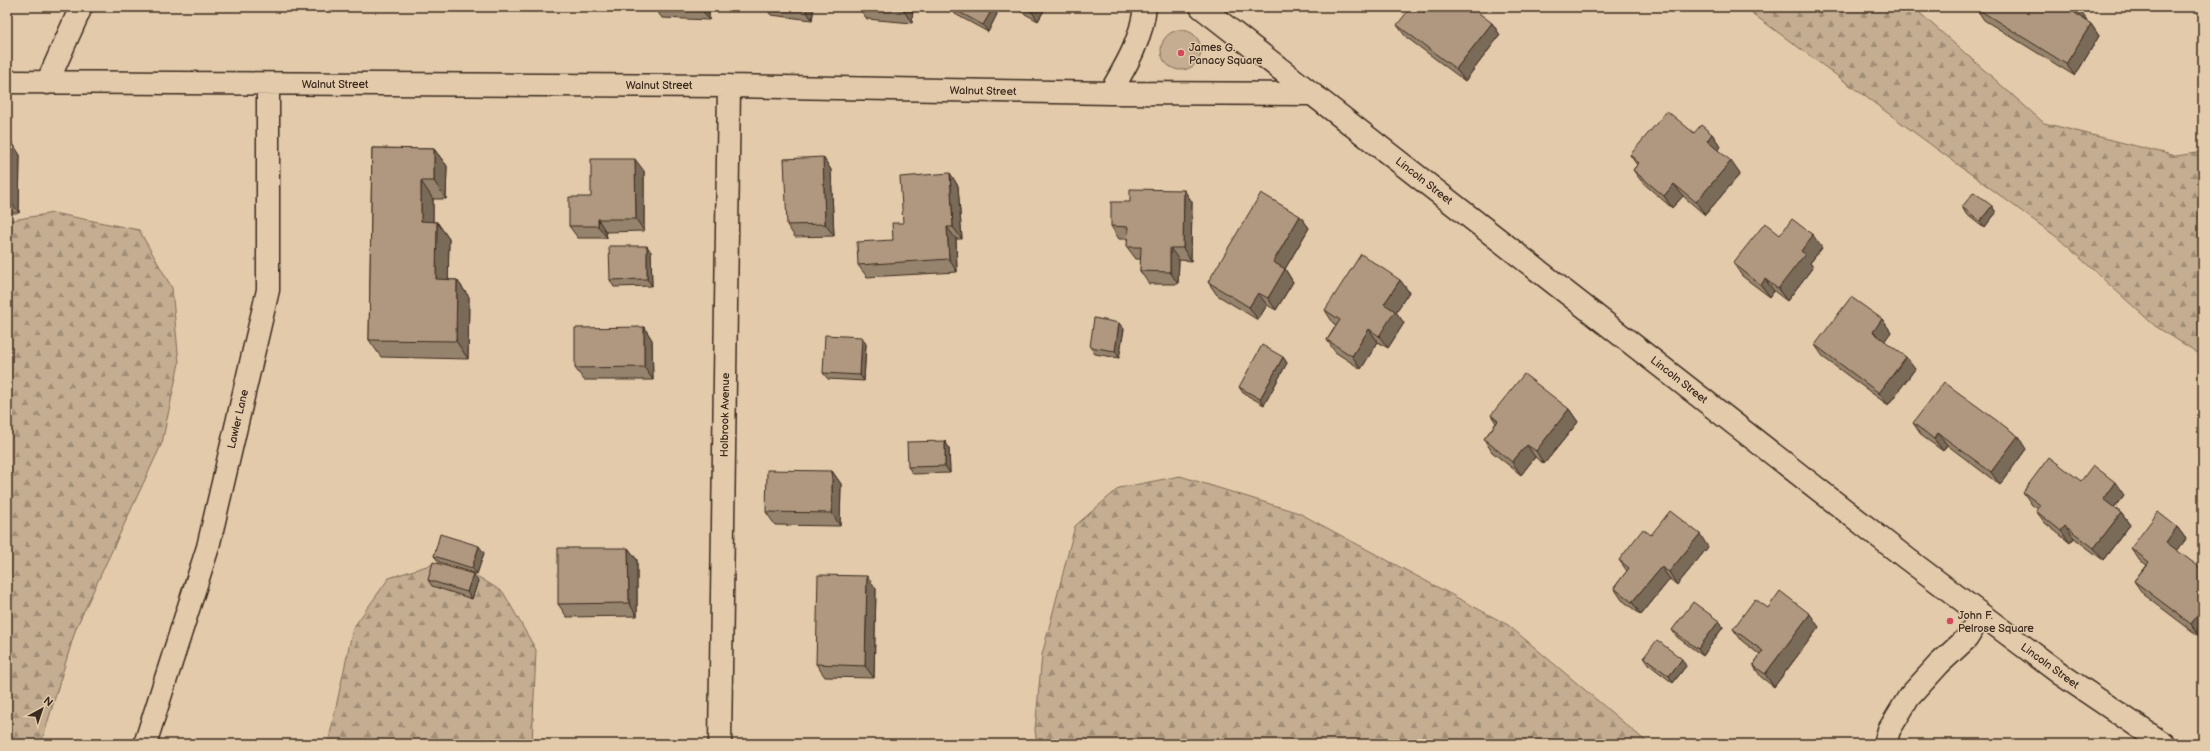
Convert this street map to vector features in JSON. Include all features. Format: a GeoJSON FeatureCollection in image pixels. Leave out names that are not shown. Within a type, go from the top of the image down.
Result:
{"type":"FeatureCollection","features":[{"type":"Feature","properties":{"kind":"street"},"geometry":{"type":"LineString","coordinates":[[47,83],[81,7]]}},
{"type":"Feature","properties":{"kind":"street"},"geometry":{"type":"LineString","coordinates":[[1110,93],[1135,49],[1143,22],[1145,7]]}},
{"type":"Feature","properties":{"kind":"street","name":"Lincoln Street"},"geometry":{"type":"LineString","coordinates":[[1201,7],[1981,615],[2062,675],[2164,744]]}},
{"type":"Feature","properties":{"kind":"street","name":"Walnut Street"},"geometry":{"type":"LineString","coordinates":[[7,82],[729,86],[1110,93],[1311,94]]}},
{"type":"Feature","properties":{"kind":"street","name":"Lawler Lane"},"geometry":{"type":"LineString","coordinates":[[145,744],[208,547],[268,290],[268,84]]}},
{"type":"Feature","properties":{"kind":"street","name":"Holbrook Avenue"},"geometry":{"type":"LineString","coordinates":[[720,744],[729,86]]}},
{"type":"Feature","properties":{"kind":"street"},"geometry":{"type":"LineString","coordinates":[[1885,744],[1889,730],[1909,698],[1940,664],[1967,638],[1981,615]]}},
{"type":"Feature","properties":{"kind":"green space"},"geometry":{"type":"Polygon","coordinates":[[[1749,7],[1913,7],[2044,123],[2176,156],[2203,152],[2203,356],[2155,326],[2058,238],[1753,14],[1749,7]]]}},
{"type":"Feature","properties":{"kind":"green space"},"geometry":{"type":"Polygon","coordinates":[[[1185,30],[1192,33],[1198,39],[1201,50],[1200,58],[1192,67],[1185,70],[1177,70],[1170,67],[1162,58],[1161,46],[1164,39],[1173,31],[1185,30]]]}},
{"type":"Feature","properties":{"kind":"green space"},"geometry":{"type":"Polygon","coordinates":[[[53,213],[139,230],[172,288],[179,363],[162,443],[76,628],[41,744],[7,744],[7,221],[53,213]]]}},
{"type":"Feature","properties":{"kind":"green space"},"geometry":{"type":"Polygon","coordinates":[[[1180,476],[1299,513],[1508,625],[1649,744],[1037,744],[1035,730],[1042,655],[1075,526],[1119,488],[1180,476]]]}},
{"type":"Feature","properties":{"kind":"green space"},"geometry":{"type":"Polygon","coordinates":[[[449,559],[503,592],[536,650],[532,744],[328,744],[353,628],[389,578],[449,559]]]}},
{"type":"Feature","properties":{"kind":"building"},"geometry":{"type":"Polygon","coordinates":[[[862,7],[903,7],[903,10],[862,7]]]}},
{"type":"Feature","properties":{"kind":"building"},"geometry":{"type":"Polygon","coordinates":[[[950,7],[992,7],[993,8],[983,25],[950,7]]]}},
{"type":"Feature","properties":{"kind":"building"},"geometry":{"type":"Polygon","coordinates":[[[1411,7],[1417,7],[1425,13],[1430,7],[1471,7],[1492,23],[1456,69],[1397,25],[1411,7]]]}},
{"type":"Feature","properties":{"kind":"building"},"geometry":{"type":"Polygon","coordinates":[[[1976,7],[2077,7],[2078,8],[2075,13],[2091,24],[2066,64],[1976,7]]]}},
{"type":"Feature","properties":{"kind":"building"},"geometry":{"type":"Polygon","coordinates":[[[1667,111],[1694,133],[1701,125],[1712,134],[1707,141],[1731,161],[1696,202],[1674,184],[1664,196],[1633,170],[1639,163],[1630,155],[1667,111]]]}},
{"type":"Feature","properties":{"kind":"building"},"geometry":{"type":"Polygon","coordinates":[[[7,142],[12,142],[10,201],[7,201],[7,142]]]}},
{"type":"Feature","properties":{"kind":"building"},"geometry":{"type":"Polygon","coordinates":[[[372,148],[434,149],[434,181],[421,181],[421,221],[437,222],[436,279],[457,280],[456,341],[369,340],[372,148]]]}},
{"type":"Feature","properties":{"kind":"building"},"geometry":{"type":"Polygon","coordinates":[[[823,157],[825,224],[787,225],[784,159],[823,157]]]}},
{"type":"Feature","properties":{"kind":"building"},"geometry":{"type":"Polygon","coordinates":[[[591,159],[635,159],[636,219],[598,219],[598,226],[569,226],[569,197],[591,197],[591,159]]]}},
{"type":"Feature","properties":{"kind":"building"},"geometry":{"type":"Polygon","coordinates":[[[950,173],[953,227],[947,227],[949,259],[858,265],[857,242],[893,240],[892,223],[903,223],[900,177],[950,173]]]}},
{"type":"Feature","properties":{"kind":"building"},"geometry":{"type":"Polygon","coordinates":[[[1130,189],[1184,190],[1183,248],[1170,248],[1170,272],[1140,271],[1141,247],[1127,247],[1128,227],[1111,226],[1111,202],[1130,202],[1130,189]]]}},
{"type":"Feature","properties":{"kind":"building"},"geometry":{"type":"Polygon","coordinates":[[[1974,192],[1992,206],[1980,221],[1962,207],[1974,192]]]}},
{"type":"Feature","properties":{"kind":"building"},"geometry":{"type":"Polygon","coordinates":[[[1261,193],[1300,216],[1273,262],[1285,269],[1268,298],[1258,293],[1249,307],[1208,282],[1261,193]]]}},
{"type":"Feature","properties":{"kind":"building"},"geometry":{"type":"Polygon","coordinates":[[[1792,219],[1813,235],[1801,251],[1805,254],[1778,289],[1765,279],[1761,285],[1733,263],[1765,223],[1780,235],[1792,219]]]}},
{"type":"Feature","properties":{"kind":"building"},"geometry":{"type":"Polygon","coordinates":[[[609,246],[647,246],[647,279],[610,280],[609,246]]]}},
{"type":"Feature","properties":{"kind":"building"},"geometry":{"type":"Polygon","coordinates":[[[1361,254],[1400,280],[1384,304],[1395,311],[1379,336],[1369,329],[1352,356],[1327,340],[1340,320],[1325,310],[1361,254]]]}},
{"type":"Feature","properties":{"kind":"building"},"geometry":{"type":"Polygon","coordinates":[[[1851,297],[1882,319],[1873,332],[1906,357],[1879,393],[1815,345],[1851,297]]]}},
{"type":"Feature","properties":{"kind":"building"},"geometry":{"type":"Polygon","coordinates":[[[1094,318],[1119,323],[1115,351],[1090,347],[1094,318]]]}},
{"type":"Feature","properties":{"kind":"building"},"geometry":{"type":"Polygon","coordinates":[[[644,327],[644,367],[575,368],[575,328],[644,327]]]}},
{"type":"Feature","properties":{"kind":"building"},"geometry":{"type":"Polygon","coordinates":[[[825,335],[862,337],[860,375],[823,373],[825,335]]]}},
{"type":"Feature","properties":{"kind":"building"},"geometry":{"type":"Polygon","coordinates":[[[1262,345],[1283,357],[1260,399],[1239,387],[1262,345]]]}},
{"type":"Feature","properties":{"kind":"building"},"geometry":{"type":"Polygon","coordinates":[[[1524,374],[1569,409],[1536,451],[1527,445],[1512,462],[1484,439],[1498,421],[1491,415],[1524,374]]]}},
{"type":"Feature","properties":{"kind":"building"},"geometry":{"type":"Polygon","coordinates":[[[1944,382],[2018,436],[1991,472],[1938,433],[1934,439],[1913,423],[1944,382]]]}},
{"type":"Feature","properties":{"kind":"building"},"geometry":{"type":"Polygon","coordinates":[[[945,441],[945,466],[908,467],[907,442],[945,441]]]}},
{"type":"Feature","properties":{"kind":"building"},"geometry":{"type":"Polygon","coordinates":[[[2049,457],[2081,481],[2093,465],[2115,482],[2103,499],[2121,513],[2094,548],[2065,526],[2061,531],[2036,511],[2040,505],[2023,492],[2049,457]]]}},
{"type":"Feature","properties":{"kind":"building"},"geometry":{"type":"Polygon","coordinates":[[[767,470],[832,471],[832,513],[766,512],[767,470]]]}},
{"type":"Feature","properties":{"kind":"building"},"geometry":{"type":"Polygon","coordinates":[[[1670,511],[1700,534],[1669,572],[1661,567],[1632,602],[1614,588],[1629,568],[1619,560],[1643,529],[1651,535],[1670,511]]]}},
{"type":"Feature","properties":{"kind":"building"},"geometry":{"type":"Polygon","coordinates":[[[2158,512],[2177,527],[2166,542],[2203,570],[2203,608],[2191,624],[2134,581],[2149,562],[2131,548],[2158,512]]]}},
{"type":"Feature","properties":{"kind":"building"},"geometry":{"type":"Polygon","coordinates":[[[440,534],[479,546],[472,568],[434,556],[440,534]]]}},
{"type":"Feature","properties":{"kind":"building"},"geometry":{"type":"Polygon","coordinates":[[[558,548],[628,548],[629,603],[558,604],[558,548]]]}},
{"type":"Feature","properties":{"kind":"building"},"geometry":{"type":"Polygon","coordinates":[[[433,562],[473,574],[467,592],[428,580],[433,562]]]}},
{"type":"Feature","properties":{"kind":"building"},"geometry":{"type":"Polygon","coordinates":[[[818,575],[867,576],[865,666],[816,664],[818,575]]]}},
{"type":"Feature","properties":{"kind":"building"},"geometry":{"type":"Polygon","coordinates":[[[1780,591],[1810,614],[1765,674],[1753,665],[1763,651],[1733,629],[1755,599],[1768,608],[1780,591]]]}},
{"type":"Feature","properties":{"kind":"building"},"geometry":{"type":"Polygon","coordinates":[[[1693,602],[1719,621],[1698,649],[1672,630],[1693,602]]]}},
{"type":"Feature","properties":{"kind":"building"},"geometry":{"type":"Polygon","coordinates":[[[1657,640],[1682,659],[1669,676],[1644,657],[1657,640]]]}},
{"type":"Feature","properties":{"kind":"place","name":"James G. Panacy Square"},"geometry":{"type":"Point","coordinates":[1181,53]}},
{"type":"Feature","properties":{"kind":"place","name":"John F. Pelrose Square"},"geometry":{"type":"Point","coordinates":[1950,621]}}]}
